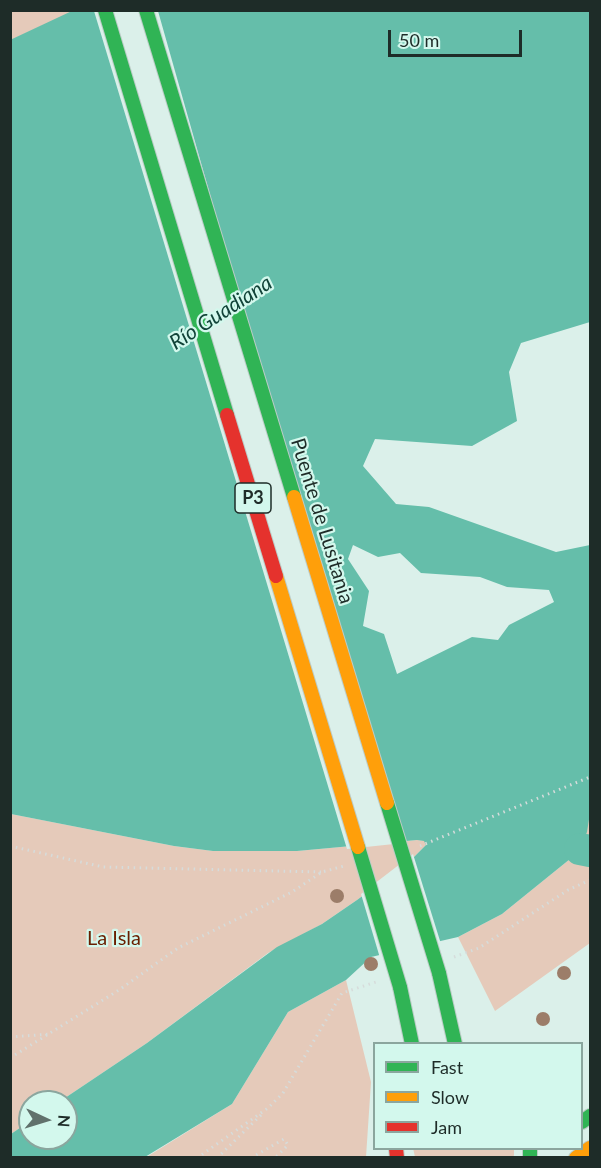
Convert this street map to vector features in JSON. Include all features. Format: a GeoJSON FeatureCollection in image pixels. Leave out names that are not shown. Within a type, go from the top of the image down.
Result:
{"type":"FeatureCollection","features":[{"type":"Feature","properties":{"kind":"main road","name":"P3"},"geometry":{"type":"LineString","coordinates":[[105,10],[400,987],[412,1042]]}},
{"type":"Feature","properties":{"kind":"main road","name":"Puente de Lusitania"},"geometry":{"type":"LineString","coordinates":[[147,10],[439,973],[455,1042]]}},
{"type":"Feature","properties":{"kind":"main road"},"geometry":{"type":"LineString","coordinates":[[576,1158],[591,1148]]}},
{"type":"Feature","properties":{"kind":"path"},"geometry":{"type":"LineString","coordinates":[[418,847],[591,777]]}},
{"type":"Feature","properties":{"kind":"path"},"geometry":{"type":"LineString","coordinates":[[10,846],[103,867],[322,872],[354,864]]}},
{"type":"Feature","properties":{"kind":"path"},"geometry":{"type":"LineString","coordinates":[[10,1058],[52,1034],[178,948],[292,892],[322,872]]}},
{"type":"Feature","properties":{"kind":"path"},"geometry":{"type":"LineString","coordinates":[[448,959],[479,948],[568,890],[591,880]]}},
{"type":"Feature","properties":{"kind":"path"},"geometry":{"type":"LineString","coordinates":[[217,1158],[283,1093],[342,993],[384,979]]}},
{"type":"Feature","properties":{"kind":"path"},"geometry":{"type":"LineString","coordinates":[[10,1037],[52,1034]]}},
{"type":"Feature","properties":{"kind":"path"},"geometry":{"type":"LineString","coordinates":[[197,1158],[268,1108]]}},
{"type":"Feature","properties":{"kind":"path"},"geometry":{"type":"LineString","coordinates":[[251,1158],[284,1139],[288,1145],[275,1158]]}},
{"type":"Feature","properties":{"kind":"green space"},"geometry":{"type":"Polygon","coordinates":[[[11,10],[74,11],[11,40],[11,10]]]}},
{"type":"Feature","properties":{"kind":"green space"},"geometry":{"type":"Polygon","coordinates":[[[590,813],[590,943],[495,1011],[458,937],[502,914],[570,859],[580,848],[590,813]]]}},
{"type":"Feature","properties":{"kind":"green space","name":"La Isla"},"geometry":{"type":"Polygon","coordinates":[[[11,814],[174,846],[213,851],[297,851],[425,841],[426,845],[410,861],[357,900],[322,924],[268,953],[147,1043],[77,1090],[18,1090],[18,1129],[11,1134],[11,814]]]}},
{"type":"Feature","properties":{"kind":"green space"},"geometry":{"type":"Polygon","coordinates":[[[346,980],[371,1082],[366,1157],[145,1158],[232,1104],[288,1012],[346,980]]]}},
{"type":"Feature","properties":{"kind":"green space"},"geometry":{"type":"Polygon","coordinates":[[[413,1150],[514,1150],[513,1158],[415,1157],[413,1150]]]}},
{"type":"Feature","properties":{"kind":"water","name":"Río Guadiana"},"geometry":{"type":"Polygon","coordinates":[[[74,10],[590,11],[590,322],[521,343],[509,372],[517,421],[472,446],[375,439],[363,466],[396,504],[429,507],[556,552],[590,545],[590,813],[587,832],[580,849],[502,914],[458,937],[371,957],[346,980],[288,1012],[232,1104],[145,1157],[11,1157],[11,1134],[18,1129],[18,1150],[78,1150],[77,1090],[147,1043],[277,947],[322,924],[357,900],[410,861],[426,845],[424,841],[417,840],[297,851],[213,851],[174,846],[11,814],[10,40],[74,10]],[[353,545],[348,559],[369,591],[363,626],[384,634],[397,674],[472,637],[498,640],[509,625],[554,602],[549,590],[507,587],[480,577],[421,573],[400,553],[378,557],[353,545]]]}},
{"type":"Feature","properties":{"kind":"pier"},"geometry":{"type":"Polygon","coordinates":[[[94,11],[158,11],[394,844],[347,849],[94,11]]]}},
{"type":"Feature","properties":{"kind":"pier"},"geometry":{"type":"Polygon","coordinates":[[[413,854],[441,944],[380,958],[361,894],[413,854]]]}},
{"type":"Feature","properties":{"kind":"waterway"},"geometry":{"type":"LineString","coordinates":[[580,849],[590,851]]}},
{"type":"Feature","properties":{"kind":"traffic: fast"},"geometry":{"type":"LineString","coordinates":[[105,10],[227,415]]}},
{"type":"Feature","properties":{"kind":"traffic: fast"},"geometry":{"type":"LineString","coordinates":[[146,10],[294,497]]}},
{"type":"Feature","properties":{"kind":"traffic: fast"},"geometry":{"type":"LineString","coordinates":[[387,803],[439,973]]}},
{"type":"Feature","properties":{"kind":"traffic: fast"},"geometry":{"type":"LineString","coordinates":[[358,847],[400,987]]}},
{"type":"Feature","properties":{"kind":"traffic: fast"},"geometry":{"type":"LineString","coordinates":[[439,973],[455,1042]]}},
{"type":"Feature","properties":{"kind":"traffic: fast"},"geometry":{"type":"LineString","coordinates":[[400,987],[412,1042]]}},
{"type":"Feature","properties":{"kind":"traffic: fast"},"geometry":{"type":"LineString","coordinates":[[583,1121],[590,1116]]}},
{"type":"Feature","properties":{"kind":"traffic: fast"},"geometry":{"type":"LineString","coordinates":[[530,1150],[530,1158]]}},
{"type":"Feature","properties":{"kind":"traffic: slow"},"geometry":{"type":"LineString","coordinates":[[294,497],[387,803]]}},
{"type":"Feature","properties":{"kind":"traffic: slow"},"geometry":{"type":"LineString","coordinates":[[276,576],[358,847]]}},
{"type":"Feature","properties":{"kind":"traffic: slow"},"geometry":{"type":"LineString","coordinates":[[576,1158],[590,1148]]}},
{"type":"Feature","properties":{"kind":"traffic: jam"},"geometry":{"type":"LineString","coordinates":[[227,415],[276,576]]}},
{"type":"Feature","properties":{"kind":"traffic: jam"},"geometry":{"type":"LineString","coordinates":[[396,1150],[397,1158]]}}]}
